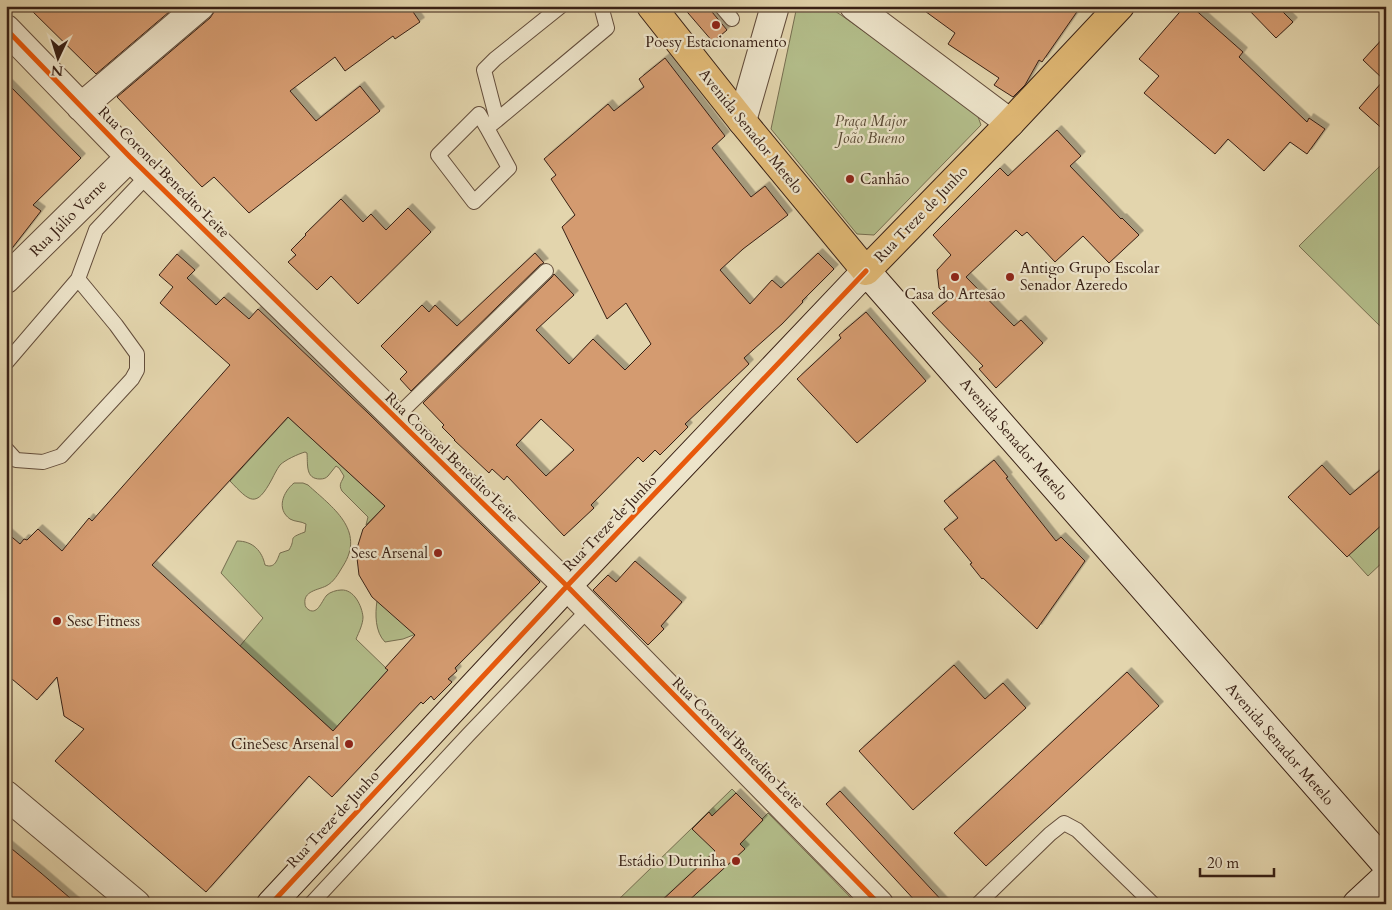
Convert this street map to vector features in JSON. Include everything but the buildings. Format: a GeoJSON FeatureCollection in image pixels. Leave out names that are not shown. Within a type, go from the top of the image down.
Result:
{"type":"FeatureCollection","features":[{"type":"Feature","properties":{"kind":"main road","name":"Avenida Senador Metelo"},"geometry":{"type":"LineString","coordinates":[[651,6],[866,271]]}},
{"type":"Feature","properties":{"kind":"main road","name":"Rua Treze de Junho"},"geometry":{"type":"LineString","coordinates":[[866,271],[1010,123],[1120,6]]}},
{"type":"Feature","properties":{"kind":"street"},"geometry":{"type":"LineString","coordinates":[[81,107],[200,6]]}},
{"type":"Feature","properties":{"kind":"street"},"geometry":{"type":"LineString","coordinates":[[742,120],[775,6]]}},
{"type":"Feature","properties":{"kind":"street"},"geometry":{"type":"LineString","coordinates":[[854,6],[1010,123]]}},
{"type":"Feature","properties":{"kind":"street","name":"Rua Coronel Benedito Leite"},"geometry":{"type":"LineString","coordinates":[[6,29],[139,166],[567,586],[879,904]]}},
{"type":"Feature","properties":{"kind":"street","name":"Rua Júlio Verne"},"geometry":{"type":"LineString","coordinates":[[6,279],[139,166]]}},
{"type":"Feature","properties":{"kind":"street","name":"Rua Treze de Junho"},"geometry":{"type":"LineString","coordinates":[[271,904],[567,586],[866,271]]}},
{"type":"Feature","properties":{"kind":"street","name":"Avenida Senador Metelo"},"geometry":{"type":"LineString","coordinates":[[866,271],[1386,864]]}},
{"type":"Feature","properties":{"kind":"street"},"geometry":{"type":"LineString","coordinates":[[6,795],[136,904]]}},
{"type":"Feature","properties":{"kind":"street"},"geometry":{"type":"LineString","coordinates":[[1357,904],[1386,877]]}},
{"type":"Feature","properties":{"kind":"lane"},"geometry":{"type":"LineString","coordinates":[[492,124],[479,114],[438,155],[474,202],[509,168],[492,124],[484,70],[561,6]]}},
{"type":"Feature","properties":{"kind":"lane"},"geometry":{"type":"LineString","coordinates":[[492,124],[607,28],[601,6]]}},
{"type":"Feature","properties":{"kind":"lane"},"geometry":{"type":"LineString","coordinates":[[721,6],[732,19]]}},
{"type":"Feature","properties":{"kind":"lane"},"geometry":{"type":"LineString","coordinates":[[6,363],[78,279],[96,230],[139,166]]}},
{"type":"Feature","properties":{"kind":"lane"},"geometry":{"type":"LineString","coordinates":[[395,418],[546,271]]}},
{"type":"Feature","properties":{"kind":"lane"},"geometry":{"type":"LineString","coordinates":[[6,449],[16,460],[43,462],[61,456],[132,379],[137,370],[137,354],[78,279]]}},
{"type":"Feature","properties":{"kind":"lane"},"geometry":{"type":"LineString","coordinates":[[311,904],[588,609]]}},
{"type":"Feature","properties":{"kind":"lane"},"geometry":{"type":"LineString","coordinates":[[978,904],[1050,834],[1064,824],[1077,830],[1153,904]]}},
{"type":"Feature","properties":{"kind":"green space","name":"Praça Major João Bueno"},"geometry":{"type":"Polygon","coordinates":[[[797,6],[827,6],[841,15],[976,111],[981,125],[874,235],[857,234],[771,129],[797,6]]]}},
{"type":"Feature","properties":{"kind":"green space"},"geometry":{"type":"Polygon","coordinates":[[[1386,160],[1386,332],[1299,246],[1386,160]]]}},
{"type":"Feature","properties":{"kind":"green space"},"geometry":{"type":"Polygon","coordinates":[[[288,417],[385,506],[366,525],[368,517],[340,487],[344,476],[339,468],[336,466],[325,478],[315,478],[308,470],[307,453],[305,452],[292,457],[280,465],[262,495],[257,498],[248,498],[230,481],[288,417]]]}},
{"type":"Feature","properties":{"kind":"green space"},"geometry":{"type":"Polygon","coordinates":[[[294,483],[308,485],[336,511],[348,530],[351,541],[349,553],[338,575],[326,586],[306,596],[305,606],[312,611],[320,606],[330,593],[341,590],[350,592],[359,603],[363,617],[356,639],[388,670],[333,731],[240,646],[263,618],[221,573],[237,541],[243,541],[252,545],[262,555],[265,565],[271,566],[275,563],[280,553],[289,550],[294,537],[305,532],[306,524],[290,519],[282,506],[284,496],[294,483]]]}},
{"type":"Feature","properties":{"kind":"green space"},"geometry":{"type":"Polygon","coordinates":[[[1386,516],[1386,559],[1368,576],[1348,554],[1386,516]]]}},
{"type":"Feature","properties":{"kind":"green space"},"geometry":{"type":"Polygon","coordinates":[[[377,601],[416,634],[403,639],[385,642],[378,628],[376,617],[377,601]]]}},
{"type":"Feature","properties":{"kind":"green space","name":"Estádio Dutrinha"},"geometry":{"type":"Polygon","coordinates":[[[732,789],[762,819],[768,813],[857,904],[614,904],[732,789]]]}},
{"type":"Feature","properties":{"kind":"cycle path"},"geometry":{"type":"LineString","coordinates":[[6,29],[130,157],[567,586],[879,904]]}},
{"type":"Feature","properties":{"kind":"cycle path"},"geometry":{"type":"LineString","coordinates":[[271,904],[567,586],[866,271]]}},
{"type":"Feature","properties":{"kind":"place","name":"Poesy Estacionamento"},"geometry":{"type":"Point","coordinates":[716,25]}},
{"type":"Feature","properties":{"kind":"place","name":"Canhão"},"geometry":{"type":"Point","coordinates":[850,179]}},
{"type":"Feature","properties":{"kind":"place","name":"Casa do Artesão"},"geometry":{"type":"Point","coordinates":[955,277]}},
{"type":"Feature","properties":{"kind":"place","name":"Antigo Grupo Escolar Senador Azeredo"},"geometry":{"type":"Point","coordinates":[1010,277]}},
{"type":"Feature","properties":{"kind":"place","name":"Sesc Arsenal"},"geometry":{"type":"Point","coordinates":[438,553]}},
{"type":"Feature","properties":{"kind":"place","name":"Sesc Fitness"},"geometry":{"type":"Point","coordinates":[57,621]}},
{"type":"Feature","properties":{"kind":"place","name":"CineSesc Arsenal"},"geometry":{"type":"Point","coordinates":[349,744]}},
{"type":"Feature","properties":{"kind":"place","name":"Estádio Dutrinha"},"geometry":{"type":"Point","coordinates":[736,861]}}]}
